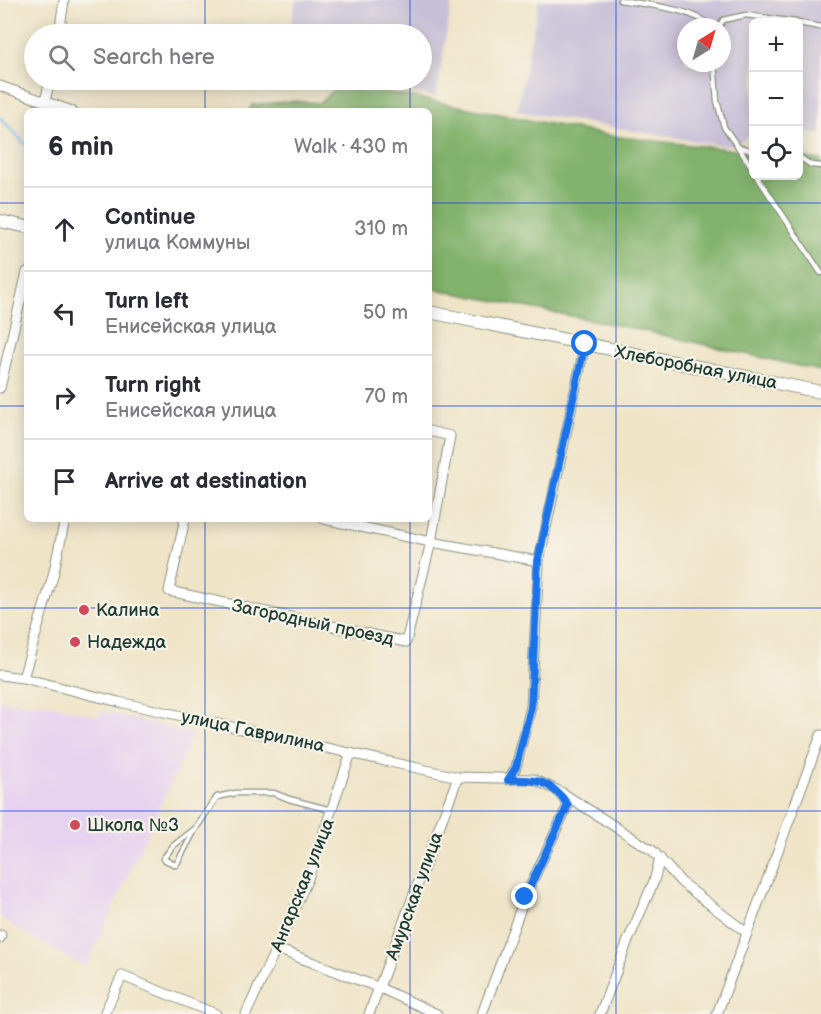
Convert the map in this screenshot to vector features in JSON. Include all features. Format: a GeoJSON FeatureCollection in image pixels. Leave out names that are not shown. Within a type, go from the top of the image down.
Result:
{"type":"FeatureCollection","features":[{"type":"Feature","properties":{"kind":"main road"},"geometry":{"type":"LineString","coordinates":[[0,221],[24,226]]}},
{"type":"Feature","properties":{"kind":"main road","name":"Хлеборобная улица"},"geometry":{"type":"LineString","coordinates":[[432,313],[821,392]]}},
{"type":"Feature","properties":{"kind":"street"},"geometry":{"type":"LineString","coordinates":[[60,24],[61,1]]}},
{"type":"Feature","properties":{"kind":"street"},"geometry":{"type":"LineString","coordinates":[[0,86],[64,108]]}},
{"type":"Feature","properties":{"kind":"street"},"geometry":{"type":"LineString","coordinates":[[45,101],[48,90]]}},
{"type":"Feature","properties":{"kind":"street"},"geometry":{"type":"LineString","coordinates":[[0,388],[24,285]]}},
{"type":"Feature","properties":{"kind":"street"},"geometry":{"type":"LineString","coordinates":[[508,780],[516,767],[531,707],[538,561],[585,344]]}},
{"type":"Feature","properties":{"kind":"street","name":"Загородный проезд"},"geometry":{"type":"LineString","coordinates":[[183,522],[169,591],[406,642],[431,542],[450,435],[432,432]]}},
{"type":"Feature","properties":{"kind":"street"},"geometry":{"type":"LineString","coordinates":[[23,678],[53,576],[64,522]]}},
{"type":"Feature","properties":{"kind":"street"},"geometry":{"type":"LineString","coordinates":[[338,522],[431,542],[538,561]]}},
{"type":"Feature","properties":{"kind":"street","name":"улица Гаврилина"},"geometry":{"type":"LineString","coordinates":[[0,675],[23,678],[119,702],[458,777],[533,779],[557,790],[660,858],[682,883],[747,933]]}},
{"type":"Feature","properties":{"kind":"street"},"geometry":{"type":"LineString","coordinates":[[717,1014],[821,735]]}},
{"type":"Feature","properties":{"kind":"street","name":"Ангарская улица"},"geometry":{"type":"LineString","coordinates":[[246,1014],[307,881],[351,753]]}},
{"type":"Feature","properties":{"kind":"street","name":"Амурская улица"},"geometry":{"type":"LineString","coordinates":[[369,1014],[458,777]]}},
{"type":"Feature","properties":{"kind":"street"},"geometry":{"type":"LineString","coordinates":[[482,1014],[525,897],[568,805],[557,790]]}},
{"type":"Feature","properties":{"kind":"street"},"geometry":{"type":"LineString","coordinates":[[600,1014],[654,881],[660,858]]}},
{"type":"Feature","properties":{"kind":"street"},"geometry":{"type":"LineString","coordinates":[[277,949],[380,988],[437,1014]]}},
{"type":"Feature","properties":{"kind":"street"},"geometry":{"type":"LineString","coordinates":[[104,1014],[122,976],[216,1014]]}},
{"type":"Feature","properties":{"kind":"lane"},"geometry":{"type":"LineString","coordinates":[[620,0],[680,11],[696,18]]}},
{"type":"Feature","properties":{"kind":"lane"},"geometry":{"type":"LineString","coordinates":[[731,18],[746,15],[765,18]]}},
{"type":"Feature","properties":{"kind":"lane"},"geometry":{"type":"LineString","coordinates":[[803,24],[821,27]]}},
{"type":"Feature","properties":{"kind":"lane"},"geometry":{"type":"LineString","coordinates":[[715,72],[717,101],[724,128],[749,164]]}},
{"type":"Feature","properties":{"kind":"lane"},"geometry":{"type":"LineString","coordinates":[[738,147],[749,150]]}},
{"type":"Feature","properties":{"kind":"lane"},"geometry":{"type":"LineString","coordinates":[[803,159],[811,165],[821,166]]}},
{"type":"Feature","properties":{"kind":"lane"},"geometry":{"type":"LineString","coordinates":[[760,180],[821,273]]}},
{"type":"Feature","properties":{"kind":"lane"},"geometry":{"type":"LineString","coordinates":[[196,828],[173,846],[163,859],[176,865],[196,828],[217,797],[237,793],[274,793],[331,810]]}},
{"type":"Feature","properties":{"kind":"shaded area"},"geometry":{"type":"Polygon","coordinates":[[[296,0],[452,0],[436,97],[403,90],[432,90],[432,24],[291,24],[296,0]]]}},
{"type":"Feature","properties":{"kind":"shaded area"},"geometry":{"type":"Polygon","coordinates":[[[539,0],[821,0],[821,135],[803,132],[803,18],[749,18],[749,136],[739,143],[724,146],[517,111],[539,0]]]}},
{"type":"Feature","properties":{"kind":"shaded area","name":"Школа №3"},"geometry":{"type":"Polygon","coordinates":[[[0,700],[32,704],[45,703],[99,717],[101,711],[193,734],[86,967],[17,929],[0,917],[0,700]]]}},
{"type":"Feature","properties":{"kind":"green space"},"geometry":{"type":"Polygon","coordinates":[[[333,90],[376,90],[611,136],[749,152],[749,180],[803,180],[803,158],[821,160],[821,371],[627,327],[432,289],[432,108],[250,108],[252,105],[293,101],[320,103],[333,90]]]}},
{"type":"Feature","properties":{"kind":"waterway"},"geometry":{"type":"LineString","coordinates":[[0,118],[24,143]]}},
{"type":"Feature","properties":{"kind":"place","name":"Калина"},"geometry":{"type":"Point","coordinates":[84,610]}},
{"type":"Feature","properties":{"kind":"place","name":"Надежда"},"geometry":{"type":"Point","coordinates":[75,642]}},
{"type":"Feature","properties":{"kind":"place","name":"Школа №3"},"geometry":{"type":"Point","coordinates":[75,825]}},
{"type":"Feature","properties":{"kind":"route"},"geometry":{"type":"LineString","coordinates":[[525,897],[568,805],[557,790],[533,779],[508,780],[516,767],[531,707],[538,561],[585,344]]}}]}
